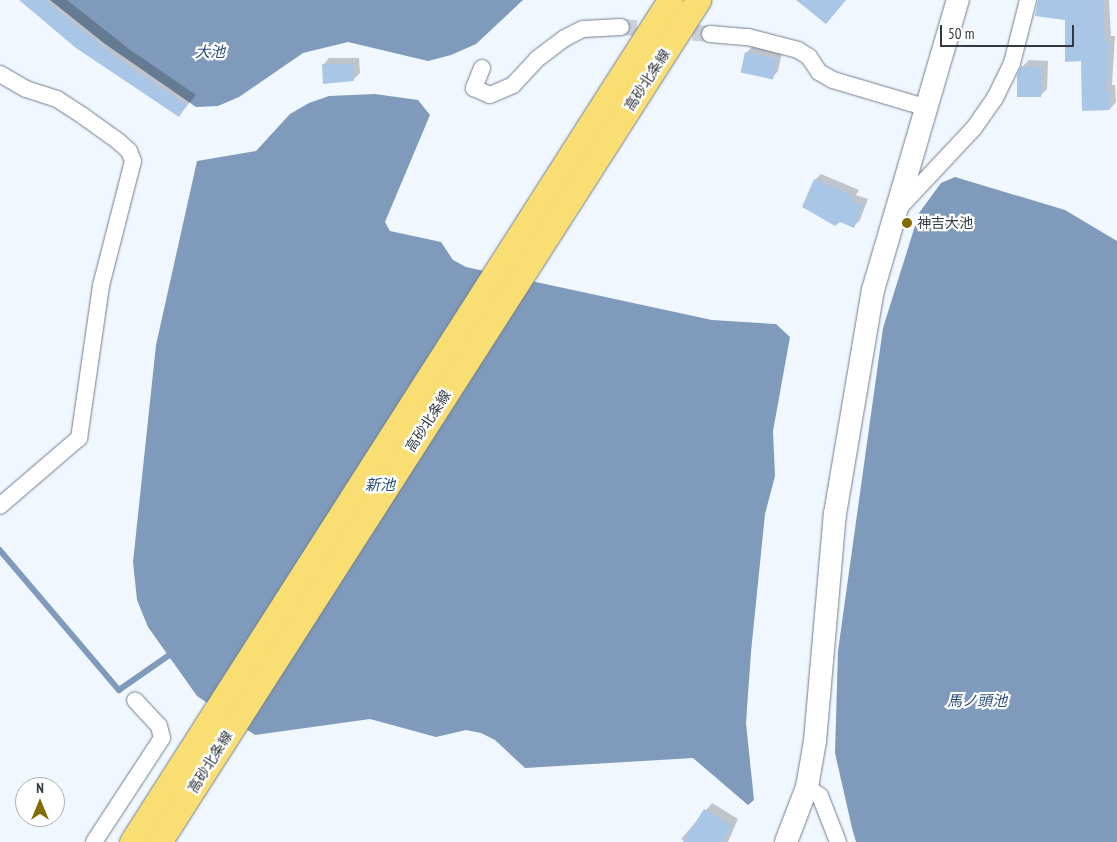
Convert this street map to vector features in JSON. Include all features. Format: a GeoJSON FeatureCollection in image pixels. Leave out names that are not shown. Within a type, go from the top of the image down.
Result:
{"type":"FeatureCollection","features":[{"type":"Feature","properties":{"kind":"main road","name":"高砂北条線"},"geometry":{"type":"LineString","coordinates":[[132,842],[213,736],[524,249],[670,0]]}},
{"type":"Feature","properties":{"kind":"main road","name":"高砂北条線"},"geometry":{"type":"LineString","coordinates":[[524,249],[698,0]]}},
{"type":"Feature","properties":{"kind":"main road","name":"高砂北条線"},"geometry":{"type":"LineString","coordinates":[[159,842],[213,736]]}},
{"type":"Feature","properties":{"kind":"street"},"geometry":{"type":"LineString","coordinates":[[786,842],[807,787],[815,741],[835,514],[873,290],[924,107],[958,0]]}},
{"type":"Feature","properties":{"kind":"street"},"geometry":{"type":"LineString","coordinates":[[893,214],[974,128],[995,98],[1012,63],[1028,0]]}},
{"type":"Feature","properties":{"kind":"street"},"geometry":{"type":"LineString","coordinates":[[482,68],[474,88],[490,95],[513,85],[537,59],[565,38],[583,29],[621,27]]}},
{"type":"Feature","properties":{"kind":"street"},"geometry":{"type":"LineString","coordinates":[[710,34],[748,37],[798,50],[809,57],[818,72],[833,80],[924,107]]}},
{"type":"Feature","properties":{"kind":"street"},"geometry":{"type":"LineString","coordinates":[[0,74],[26,89],[57,99],[83,116],[118,141],[129,151],[133,161],[101,286],[79,438],[0,506]]}},
{"type":"Feature","properties":{"kind":"street"},"geometry":{"type":"LineString","coordinates":[[94,842],[162,738],[159,726],[135,700]]}},
{"type":"Feature","properties":{"kind":"street"},"geometry":{"type":"LineString","coordinates":[[807,787],[820,796],[838,842]]}},
{"type":"Feature","properties":{"kind":"water","name":"大池"},"geometry":{"type":"Polygon","coordinates":[[[50,0],[523,0],[476,44],[451,55],[428,61],[348,42],[303,53],[239,97],[218,106],[196,107],[105,44],[50,0]]]}},
{"type":"Feature","properties":{"kind":"water","name":"新池"},"geometry":{"type":"Polygon","coordinates":[[[375,94],[418,100],[430,115],[385,222],[390,231],[441,242],[453,260],[466,267],[712,320],[776,324],[790,337],[773,431],[775,476],[765,514],[751,652],[746,723],[754,800],[748,805],[693,758],[525,768],[495,740],[481,733],[466,730],[436,737],[370,719],[255,735],[197,696],[148,627],[137,600],[133,562],[156,345],[197,161],[256,151],[290,114],[309,103],[329,96],[375,94]]]}},
{"type":"Feature","properties":{"kind":"water","name":"馬ノ頭池"},"geometry":{"type":"Polygon","coordinates":[[[955,177],[1065,210],[1117,241],[1117,842],[856,842],[852,828],[835,753],[838,651],[883,328],[919,213],[941,183],[955,177]]]}},
{"type":"Feature","properties":{"kind":"building"},"geometry":{"type":"Polygon","coordinates":[[[19,0],[45,0],[119,59],[187,105],[179,117],[76,48],[19,0]]]}},
{"type":"Feature","properties":{"kind":"building"},"geometry":{"type":"Polygon","coordinates":[[[796,0],[846,0],[826,24],[796,0]]]}},
{"type":"Feature","properties":{"kind":"building"},"geometry":{"type":"Polygon","coordinates":[[[1038,0],[1103,0],[1105,42],[1109,42],[1106,91],[1109,91],[1110,110],[1082,111],[1081,61],[1065,62],[1065,20],[1035,16],[1038,0]]]}},
{"type":"Feature","properties":{"kind":"building"},"geometry":{"type":"Polygon","coordinates":[[[745,52],[777,59],[773,79],[741,73],[745,52]]]}},
{"type":"Feature","properties":{"kind":"building"},"geometry":{"type":"Polygon","coordinates":[[[322,64],[353,64],[354,81],[323,84],[322,64]]]}},
{"type":"Feature","properties":{"kind":"building"},"geometry":{"type":"Polygon","coordinates":[[[1021,66],[1042,67],[1041,97],[1017,97],[1017,75],[1021,66]]]}},
{"type":"Feature","properties":{"kind":"building"},"geometry":{"type":"Polygon","coordinates":[[[814,179],[853,196],[851,201],[863,205],[854,228],[840,222],[835,226],[802,207],[814,179]]]}},
{"type":"Feature","properties":{"kind":"building"},"geometry":{"type":"Polygon","coordinates":[[[704,809],[732,826],[723,842],[683,842],[704,809]]]}},
{"type":"Feature","properties":{"kind":"waterway"},"geometry":{"type":"LineString","coordinates":[[0,550],[119,690],[168,656]]}},
{"type":"Feature","properties":{"kind":"tunnel"},"geometry":{"type":"LineString","coordinates":[[621,27],[710,34]]}},
{"type":"Feature","properties":{"kind":"place","name":"神吉大池"},"geometry":{"type":"Point","coordinates":[907,223]}}]}
